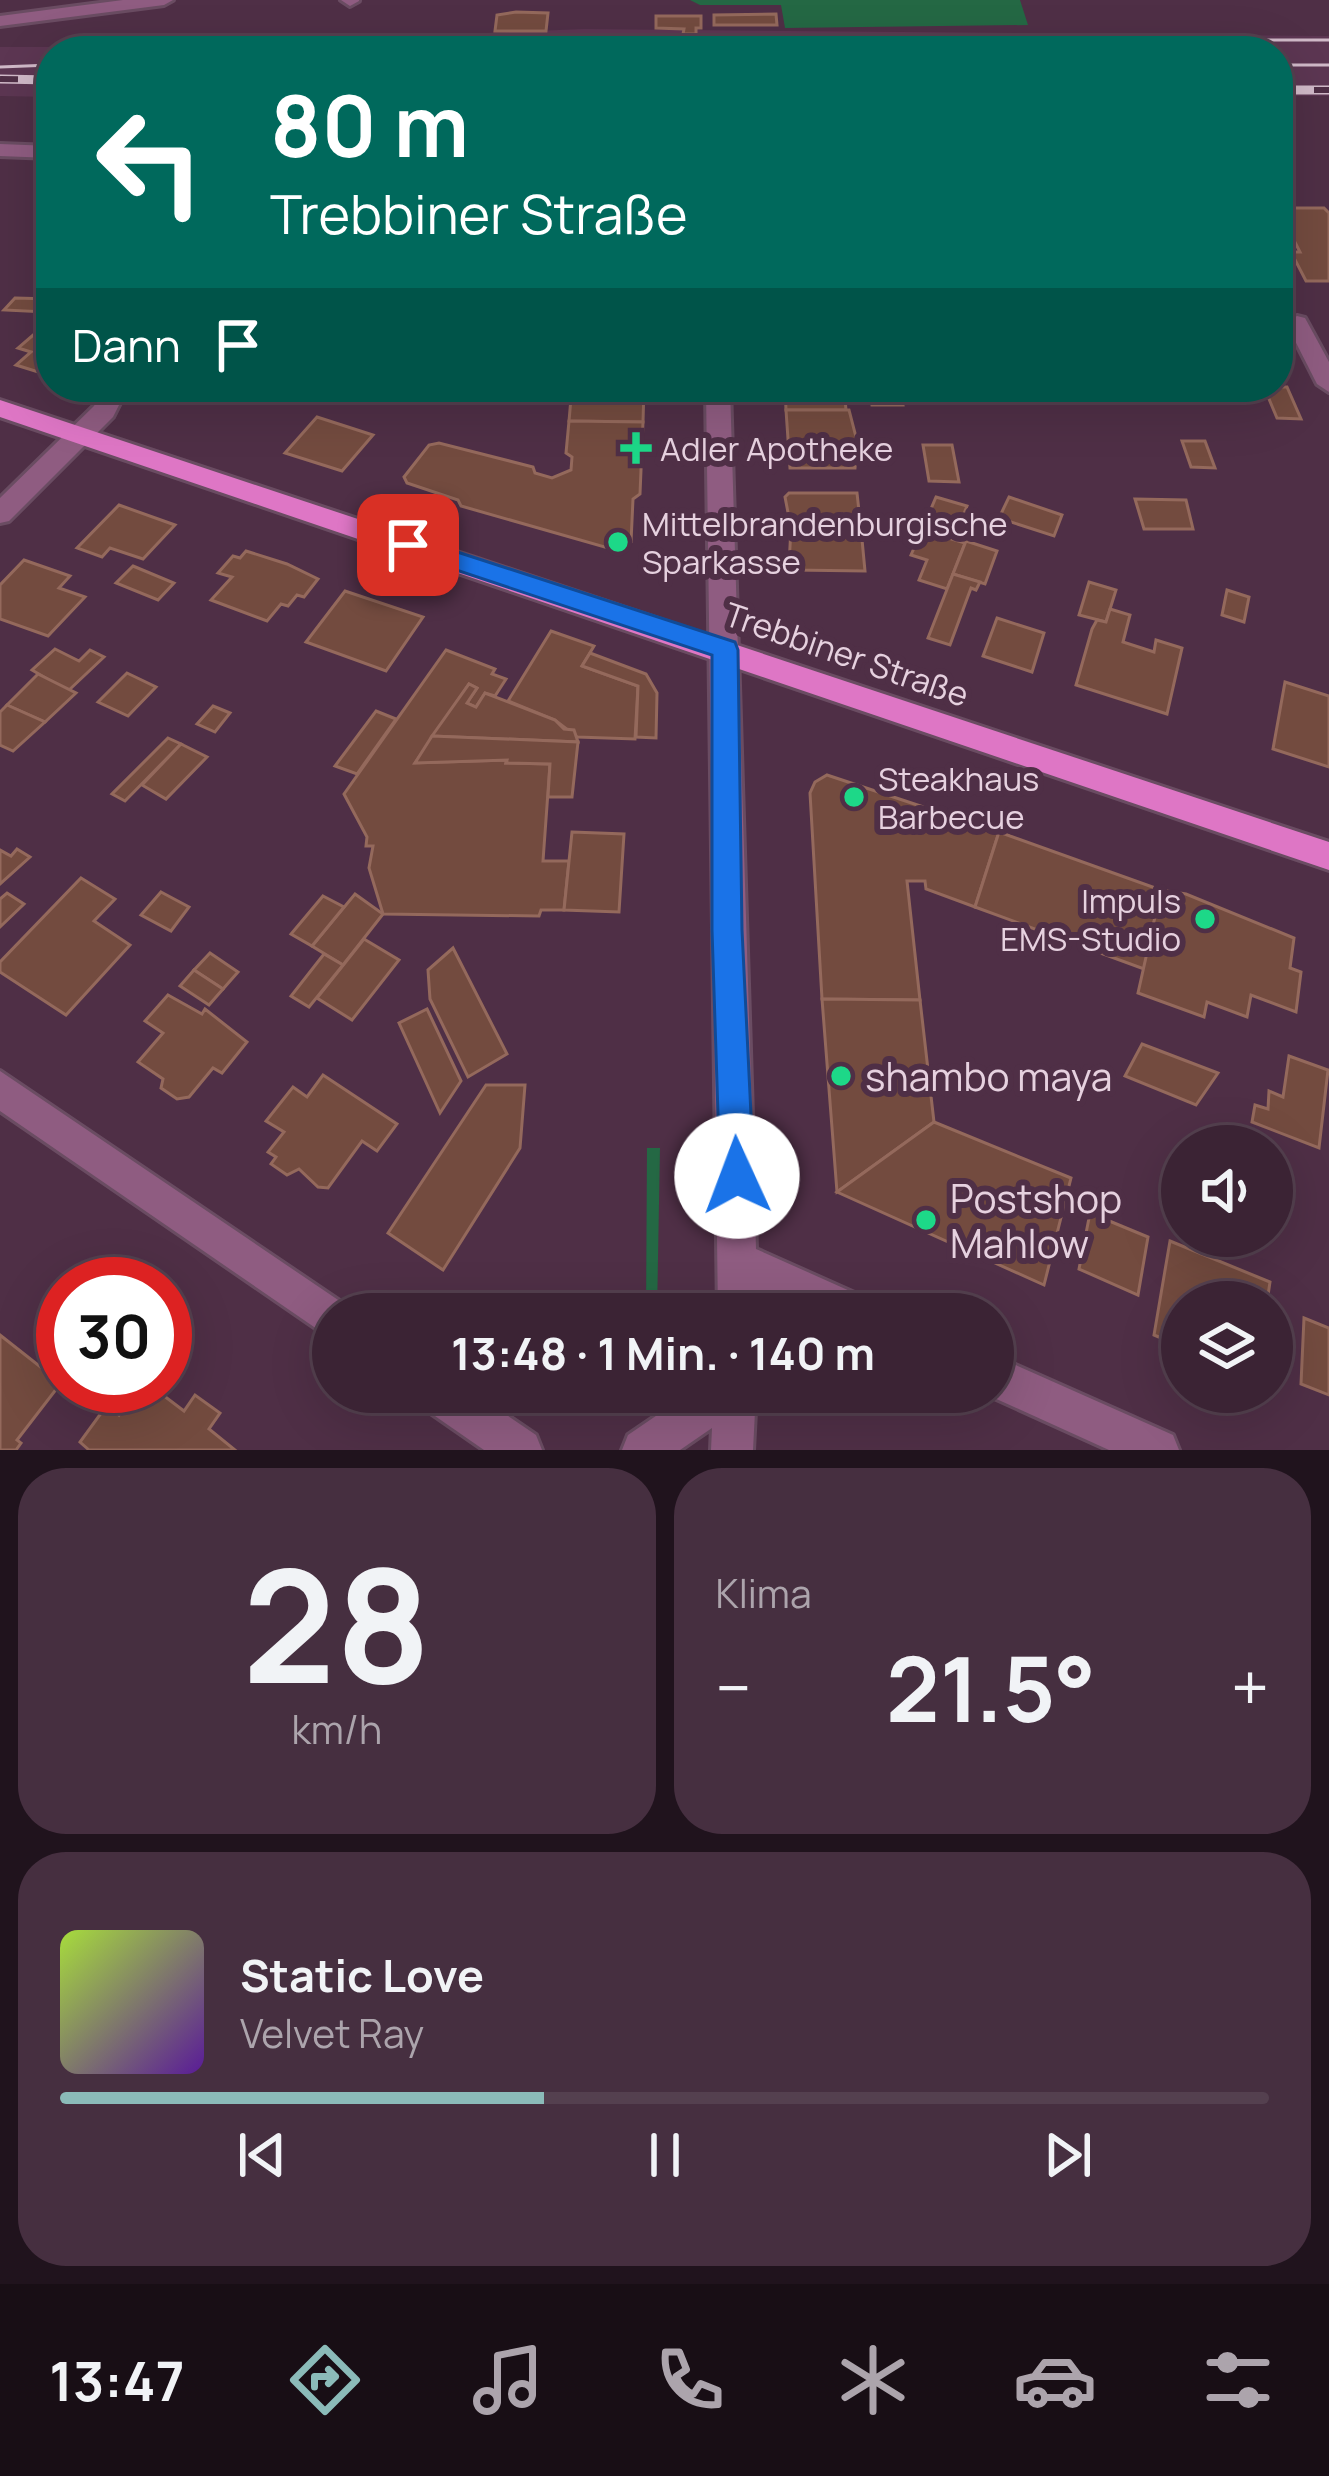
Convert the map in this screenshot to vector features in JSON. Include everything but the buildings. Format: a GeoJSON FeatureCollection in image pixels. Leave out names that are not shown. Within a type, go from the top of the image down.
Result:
{"type":"FeatureCollection","features":[{"type":"Feature","properties":{"kind":"main road","name":"Trebbiner Straße"},"geometry":{"type":"LineString","coordinates":[[0,408],[1329,856]]}},
{"type":"Feature","properties":{"kind":"street"},"geometry":{"type":"LineString","coordinates":[[0,21],[164,0]]}},
{"type":"Feature","properties":{"kind":"street"},"geometry":{"type":"LineString","coordinates":[[0,150],[36,151]]}},
{"type":"Feature","properties":{"kind":"street"},"geometry":{"type":"LineString","coordinates":[[1293,322],[1329,322]]}},
{"type":"Feature","properties":{"kind":"street"},"geometry":{"type":"LineString","coordinates":[[1293,330],[1329,384]]}},
{"type":"Feature","properties":{"kind":"street"},"geometry":{"type":"LineString","coordinates":[[0,514],[108,402]]}},
{"type":"Feature","properties":{"kind":"street"},"geometry":{"type":"LineString","coordinates":[[718,402],[739,1293]]}},
{"type":"Feature","properties":{"kind":"street"},"geometry":{"type":"LineString","coordinates":[[0,1089],[312,1305]]}},
{"type":"Feature","properties":{"kind":"street"},"geometry":{"type":"LineString","coordinates":[[740,1262],[809,1293]]}},
{"type":"Feature","properties":{"kind":"street"},"geometry":{"type":"LineString","coordinates":[[1014,1385],[1158,1450]]}},
{"type":"Feature","properties":{"kind":"street"},"geometry":{"type":"LineString","coordinates":[[467,1413],[521,1450]]}},
{"type":"Feature","properties":{"kind":"street"},"geometry":{"type":"LineString","coordinates":[[643,1450],[699,1413]]}},
{"type":"Feature","properties":{"kind":"street"},"geometry":{"type":"LineString","coordinates":[[731,1413],[732,1450]]}},
{"type":"Feature","properties":{"kind":"shaded area"},"geometry":{"type":"Polygon","coordinates":[[[584,29],[1329,36],[1329,96],[1293,96],[1293,36],[413,36],[584,29]]]}},
{"type":"Feature","properties":{"kind":"shaded area"},"geometry":{"type":"Polygon","coordinates":[[[0,47],[36,47],[36,97],[0,96],[0,47]]]}},
{"type":"Feature","properties":{"kind":"green space"},"geometry":{"type":"Polygon","coordinates":[[[690,0],[1020,0],[1028,25],[785,28],[781,5],[700,5],[690,0]]]}},
{"type":"Feature","properties":{"kind":"green space"},"geometry":{"type":"Polygon","coordinates":[[[647,1148],[660,1148],[657,1293],[646,1293],[647,1148]]]}},
{"type":"Feature","properties":{"kind":"tram line"},"geometry":{"type":"LineString","coordinates":[[1293,40],[1329,40]]}},
{"type":"Feature","properties":{"kind":"tram line"},"geometry":{"type":"LineString","coordinates":[[1293,65],[1329,65]]}},
{"type":"Feature","properties":{"kind":"tram line"},"geometry":{"type":"LineString","coordinates":[[0,67],[36,66]]}},
{"type":"Feature","properties":{"kind":"railway"},"geometry":{"type":"LineString","coordinates":[[0,79],[36,80]]}},
{"type":"Feature","properties":{"kind":"railway"},"geometry":{"type":"LineString","coordinates":[[1293,90],[1329,90]]}},
{"type":"Feature","properties":{"kind":"place","name":"Adler Apotheke"},"geometry":{"type":"Point","coordinates":[636,448]}},
{"type":"Feature","properties":{"kind":"place","name":"Mittelbrandenburgische Sparkasse"},"geometry":{"type":"Point","coordinates":[618,542]}},
{"type":"Feature","properties":{"kind":"place","name":"Steakhaus Barbecue"},"geometry":{"type":"Point","coordinates":[854,797]}},
{"type":"Feature","properties":{"kind":"place","name":"Impuls EMS-Studio"},"geometry":{"type":"Point","coordinates":[1205,919]}},
{"type":"Feature","properties":{"kind":"place","name":"shambo maya"},"geometry":{"type":"Point","coordinates":[841,1076]}},
{"type":"Feature","properties":{"kind":"place","name":"Postshop Mahlow"},"geometry":{"type":"Point","coordinates":[926,1220]}},
{"type":"Feature","properties":{"kind":"route"},"geometry":{"type":"LineString","coordinates":[[408,545],[725,650],[727,930],[737,1176]]}}]}
